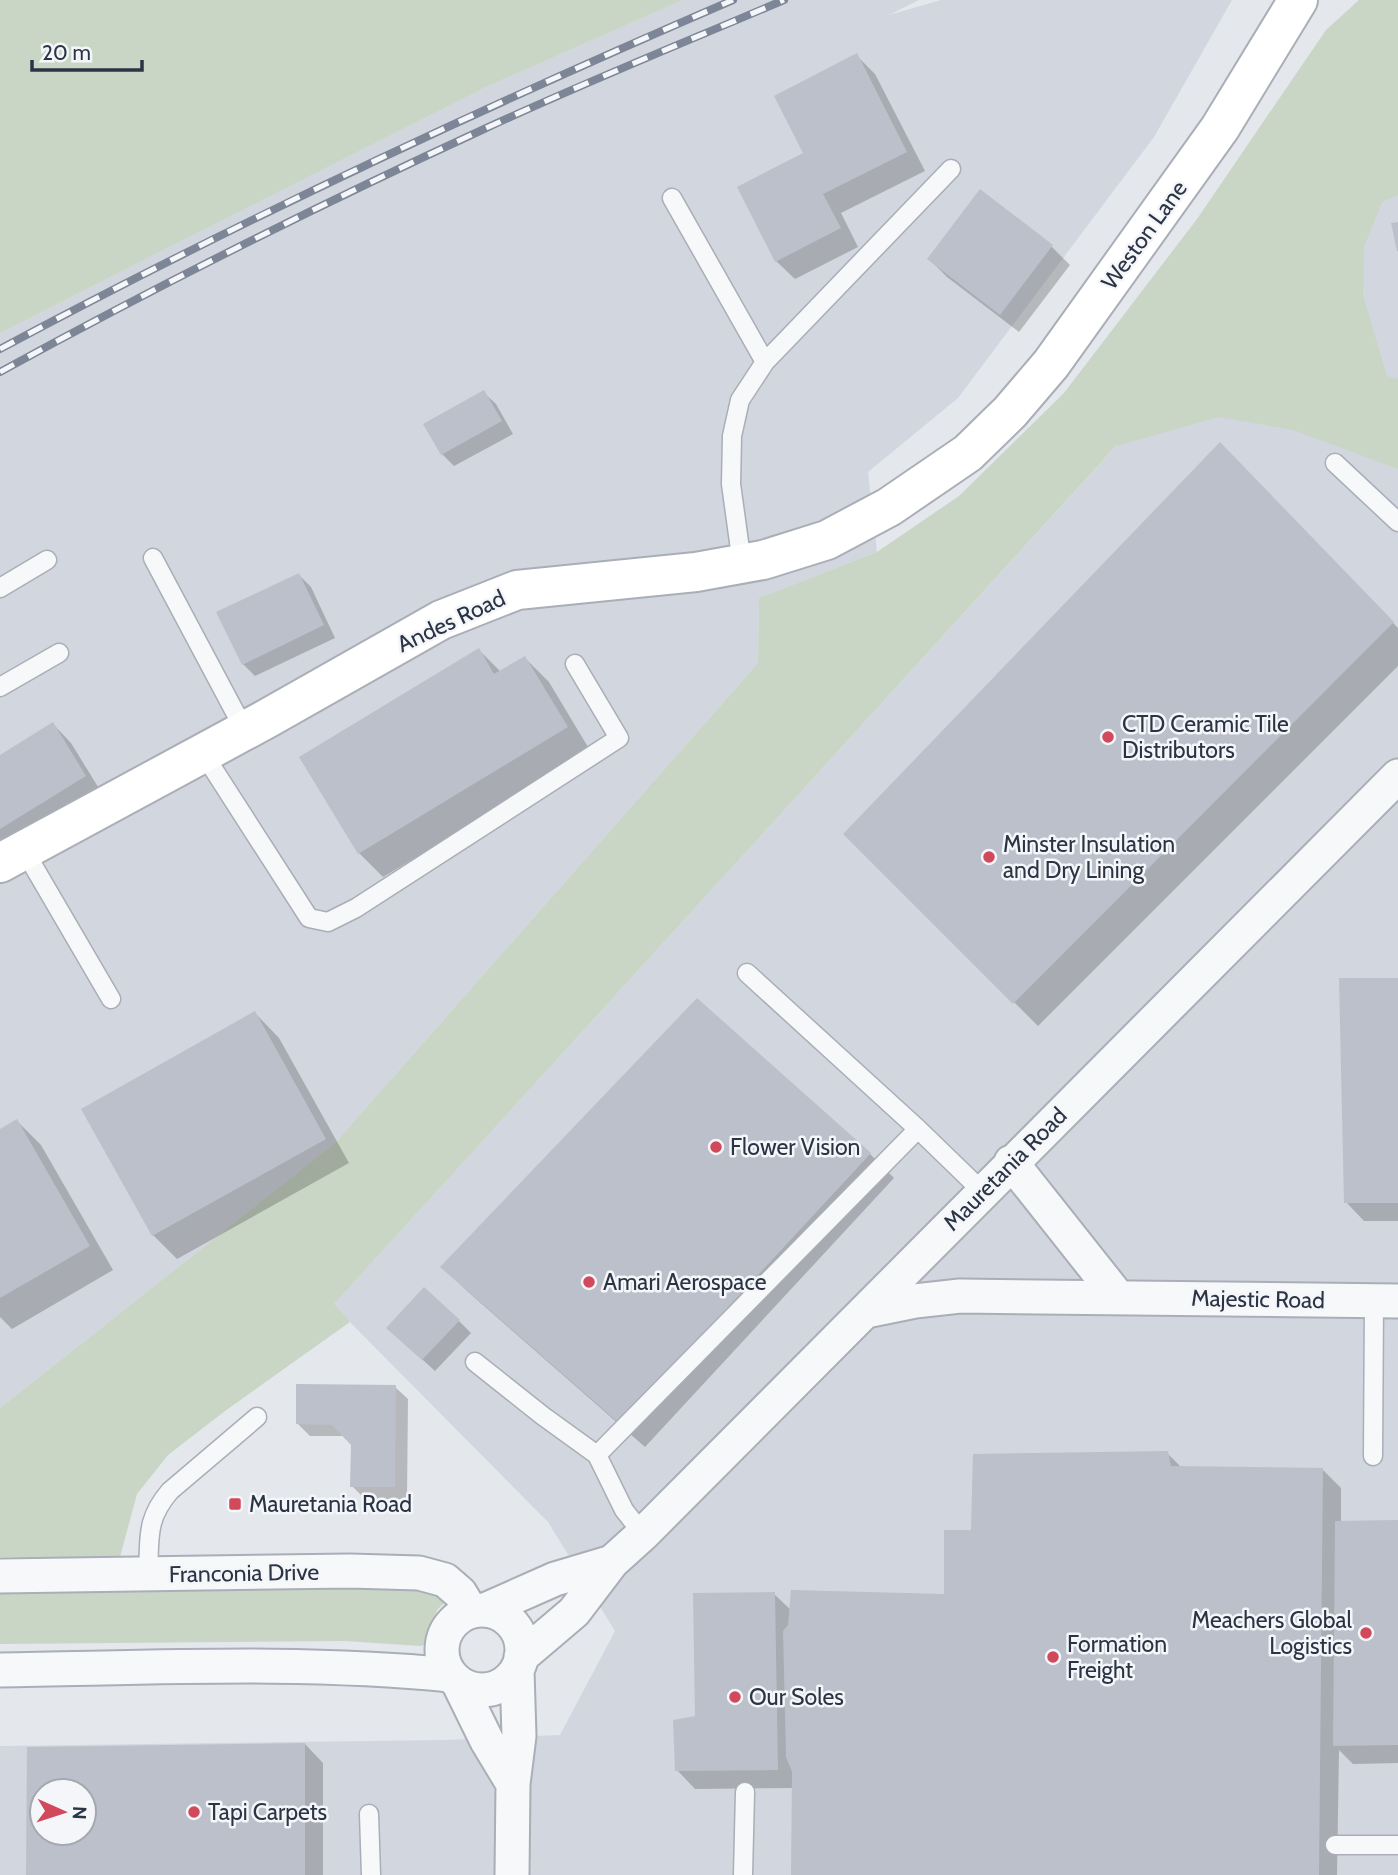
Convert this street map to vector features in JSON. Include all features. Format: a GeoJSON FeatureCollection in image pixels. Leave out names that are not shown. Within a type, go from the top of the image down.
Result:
{"type":"FeatureCollection","features":[{"type":"Feature","properties":{"kind":"street","name":"Weston Lane"},"geometry":{"type":"LineString","coordinates":[[968,453],[1010,412],[1051,364],[1128,259],[1220,128],[1298,0]]}},
{"type":"Feature","properties":{"kind":"street","name":"Andes Road"},"geometry":{"type":"LineString","coordinates":[[12,857],[245,731],[441,620],[517,590],[696,572],[763,560],[827,540],[889,507],[968,453]]}},
{"type":"Feature","properties":{"kind":"street","name":"Mauretania Road"},"geometry":{"type":"LineString","coordinates":[[519,1663],[574,1612],[612,1562],[866,1311],[1011,1162],[1398,776]]}},
{"type":"Feature","properties":{"kind":"street"},"geometry":{"type":"LineString","coordinates":[[1011,1162],[1118,1297]]}},
{"type":"Feature","properties":{"kind":"street","name":"Majestic Road"},"geometry":{"type":"LineString","coordinates":[[866,1311],[915,1301],[960,1296],[1386,1301]]}},
{"type":"Feature","properties":{"kind":"street","name":"Mauretania Road"},"geometry":{"type":"LineString","coordinates":[[478,1611],[555,1579],[612,1562]]}},
{"type":"Feature","properties":{"kind":"street","name":"Franconia Drive"},"geometry":{"type":"LineString","coordinates":[[0,1576],[350,1571],[419,1573],[445,1580],[478,1611]]}},
{"type":"Feature","properties":{"kind":"street"},"geometry":{"type":"LineString","coordinates":[[512,1875],[513,1784],[519,1736],[521,1644],[517,1631],[509,1621],[498,1614],[478,1611],[460,1616],[450,1626],[441,1650],[444,1663],[513,1784]]}},
{"type":"Feature","properties":{"kind":"street"},"geometry":{"type":"LineString","coordinates":[[0,1670],[360,1668],[455,1679],[471,1689],[484,1690],[497,1687],[508,1680],[519,1663]]}},
{"type":"Feature","properties":{"kind":"lane"},"geometry":{"type":"LineString","coordinates":[[742,564],[731,484],[732,436],[740,401],[765,362],[951,169]]}},
{"type":"Feature","properties":{"kind":"lane"},"geometry":{"type":"LineString","coordinates":[[672,198],[765,362]]}},
{"type":"Feature","properties":{"kind":"lane"},"geometry":{"type":"LineString","coordinates":[[1335,463],[1398,522]]}},
{"type":"Feature","properties":{"kind":"lane"},"geometry":{"type":"LineString","coordinates":[[153,558],[245,731]]}},
{"type":"Feature","properties":{"kind":"lane"},"geometry":{"type":"LineString","coordinates":[[0,588],[47,560]]}},
{"type":"Feature","properties":{"kind":"lane"},"geometry":{"type":"LineString","coordinates":[[0,688],[59,653]]}},
{"type":"Feature","properties":{"kind":"lane"},"geometry":{"type":"LineString","coordinates":[[203,753],[309,918],[328,922],[356,908],[619,738],[575,664]]}},
{"type":"Feature","properties":{"kind":"lane"},"geometry":{"type":"LineString","coordinates":[[12,857],[111,999]]}},
{"type":"Feature","properties":{"kind":"lane"},"geometry":{"type":"LineString","coordinates":[[747,973],[983,1192]]}},
{"type":"Feature","properties":{"kind":"lane"},"geometry":{"type":"LineString","coordinates":[[597,1455],[918,1129]]}},
{"type":"Feature","properties":{"kind":"lane"},"geometry":{"type":"LineString","coordinates":[[1373,1456],[1386,1301]]}},
{"type":"Feature","properties":{"kind":"lane"},"geometry":{"type":"LineString","coordinates":[[475,1362],[597,1455],[624,1510],[643,1534]]}},
{"type":"Feature","properties":{"kind":"lane"},"geometry":{"type":"LineString","coordinates":[[148,1574],[151,1521],[157,1506],[170,1491],[257,1417]]}},
{"type":"Feature","properties":{"kind":"lane"},"geometry":{"type":"LineString","coordinates":[[743,1875],[745,1792]]}},
{"type":"Feature","properties":{"kind":"lane"},"geometry":{"type":"LineString","coordinates":[[369,1814],[371,1875]]}},
{"type":"Feature","properties":{"kind":"lane"},"geometry":{"type":"LineString","coordinates":[[1335,1845],[1398,1845]]}},
{"type":"Feature","properties":{"kind":"shaded area"},"geometry":{"type":"Polygon","coordinates":[[[683,0],[919,0],[889,15],[941,0],[1232,0],[1154,137],[958,398],[868,472],[877,552],[759,598],[758,663],[335,1143],[0,1408],[0,333],[484,88],[683,0]]]}},
{"type":"Feature","properties":{"kind":"shaded area"},"geometry":{"type":"Polygon","coordinates":[[[1398,137],[1398,1875],[0,1875],[0,1746],[446,1740],[560,1735],[615,1631],[548,1522],[333,1305],[1398,137]]]}},
{"type":"Feature","properties":{"kind":"green space"},"geometry":{"type":"Polygon","coordinates":[[[0,0],[683,0],[484,88],[0,333],[0,0]]]}},
{"type":"Feature","properties":{"kind":"green space"},"geometry":{"type":"Polygon","coordinates":[[[1359,0],[1398,0],[1398,195],[1382,202],[1364,247],[1363,295],[1387,376],[1398,379],[1398,469],[1293,430],[1219,417],[1116,446],[334,1304],[350,1322],[168,1455],[137,1494],[120,1557],[0,1557],[0,1408],[335,1143],[758,663],[759,598],[877,552],[959,496],[1064,393],[1197,219],[1326,30],[1359,0]]]}},
{"type":"Feature","properties":{"kind":"green space"},"geometry":{"type":"Polygon","coordinates":[[[0,1586],[434,1587],[448,1599],[437,1610],[428,1644],[420,1646],[345,1641],[0,1644],[0,1586]]]}},
{"type":"Feature","properties":{"kind":"building"},"geometry":{"type":"Polygon","coordinates":[[[857,53],[907,152],[823,194],[841,228],[775,262],[737,187],[803,153],[774,96],[857,53]]]}},
{"type":"Feature","properties":{"kind":"building"},"geometry":{"type":"Polygon","coordinates":[[[980,189],[1053,245],[1000,315],[927,259],[980,189]]]}},
{"type":"Feature","properties":{"kind":"building"},"geometry":{"type":"Polygon","coordinates":[[[1398,222],[1398,251],[1397,251],[1391,223],[1398,222]]]}},
{"type":"Feature","properties":{"kind":"building"},"geometry":{"type":"Polygon","coordinates":[[[484,390],[502,421],[441,455],[423,424],[484,390]]]}},
{"type":"Feature","properties":{"kind":"building"},"geometry":{"type":"Polygon","coordinates":[[[1220,442],[1394,622],[1013,1004],[843,834],[1220,442]]]}},
{"type":"Feature","properties":{"kind":"building"},"geometry":{"type":"Polygon","coordinates":[[[299,573],[324,625],[242,665],[216,612],[299,573]]]}},
{"type":"Feature","properties":{"kind":"building"},"geometry":{"type":"Polygon","coordinates":[[[479,648],[494,674],[525,656],[568,727],[358,854],[299,757],[479,648]]]}},
{"type":"Feature","properties":{"kind":"building"},"geometry":{"type":"Polygon","coordinates":[[[53,722],[86,776],[0,829],[0,755],[53,722]]]}},
{"type":"Feature","properties":{"kind":"building"},"geometry":{"type":"Polygon","coordinates":[[[1339,978],[1398,978],[1398,1203],[1344,1203],[1339,978]]]}},
{"type":"Feature","properties":{"kind":"building"},"geometry":{"type":"Polygon","coordinates":[[[697,998],[871,1153],[620,1424],[440,1267],[697,998]]]}},
{"type":"Feature","properties":{"kind":"building"},"geometry":{"type":"Polygon","coordinates":[[[255,1011],[326,1139],[152,1236],[81,1109],[255,1011]]]}},
{"type":"Feature","properties":{"kind":"building"},"geometry":{"type":"Polygon","coordinates":[[[17,1119],[90,1246],[0,1298],[0,1129],[17,1119]]]}},
{"type":"Feature","properties":{"kind":"building"},"geometry":{"type":"Polygon","coordinates":[[[424,1287],[460,1320],[422,1360],[386,1328],[424,1287]]]}},
{"type":"Feature","properties":{"kind":"building"},"geometry":{"type":"Polygon","coordinates":[[[296,1384],[396,1385],[395,1487],[350,1487],[351,1445],[332,1425],[296,1424],[296,1384]]]}},
{"type":"Feature","properties":{"kind":"building","name":"Formation Freight"},"geometry":{"type":"Polygon","coordinates":[[[1168,1451],[1171,1466],[1323,1468],[1319,1875],[791,1875],[792,1772],[786,1757],[783,1631],[788,1625],[791,1590],[944,1594],[944,1530],[971,1530],[973,1454],[1168,1451]]]}},
{"type":"Feature","properties":{"kind":"building","name":"Meachers Global Logistics"},"geometry":{"type":"Polygon","coordinates":[[[1398,1520],[1398,1745],[1333,1746],[1335,1521],[1398,1520]]]}},
{"type":"Feature","properties":{"kind":"building","name":"Our Soles"},"geometry":{"type":"Polygon","coordinates":[[[775,1592],[778,1770],[675,1771],[673,1720],[695,1716],[693,1593],[775,1592]]]}},
{"type":"Feature","properties":{"kind":"building","name":"Tapi Carpets"},"geometry":{"type":"Polygon","coordinates":[[[305,1743],[305,1875],[26,1875],[27,1747],[305,1743]]]}},
{"type":"Feature","properties":{"kind":"railway"},"geometry":{"type":"LineString","coordinates":[[0,349],[180,256],[363,167],[733,0]]}},
{"type":"Feature","properties":{"kind":"railway"},"geometry":{"type":"LineString","coordinates":[[0,372],[179,277],[421,158],[557,96],[784,0]]}},
{"type":"Feature","properties":{"kind":"place","name":"CTD Ceramic Tile Distributors"},"geometry":{"type":"Point","coordinates":[1108,737]}},
{"type":"Feature","properties":{"kind":"place","name":"Minster Insulation and Dry Lining"},"geometry":{"type":"Point","coordinates":[989,857]}},
{"type":"Feature","properties":{"kind":"place","name":"Flower Vision"},"geometry":{"type":"Point","coordinates":[716,1147]}},
{"type":"Feature","properties":{"kind":"place","name":"Amari Aerospace"},"geometry":{"type":"Point","coordinates":[589,1282]}},
{"type":"Feature","properties":{"kind":"place","name":"Mauretania Road"},"geometry":{"type":"Point","coordinates":[235,1504]}},
{"type":"Feature","properties":{"kind":"place","name":"Meachers Global Logistics"},"geometry":{"type":"Point","coordinates":[1366,1633]}},
{"type":"Feature","properties":{"kind":"place","name":"Formation Freight"},"geometry":{"type":"Point","coordinates":[1053,1657]}},
{"type":"Feature","properties":{"kind":"place","name":"Our Soles"},"geometry":{"type":"Point","coordinates":[735,1697]}},
{"type":"Feature","properties":{"kind":"place","name":"Tapi Carpets"},"geometry":{"type":"Point","coordinates":[194,1812]}}]}
